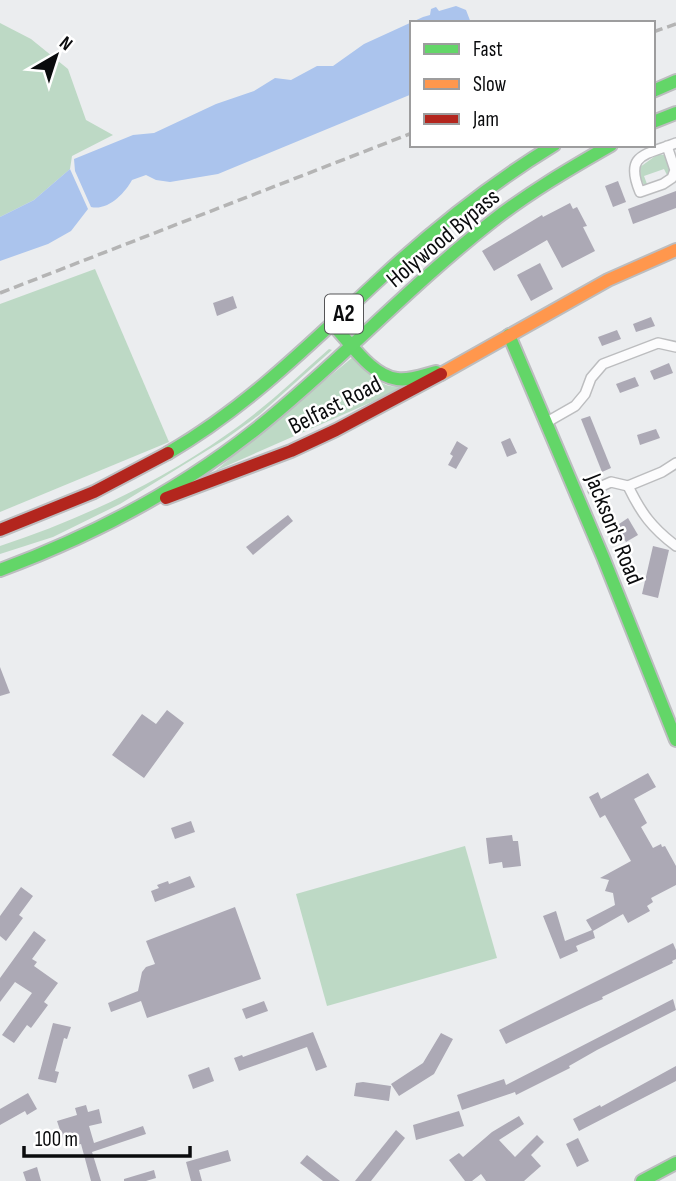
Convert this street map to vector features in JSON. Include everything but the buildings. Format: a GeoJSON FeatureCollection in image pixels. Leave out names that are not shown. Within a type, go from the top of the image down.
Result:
{"type":"FeatureCollection","features":[{"type":"Feature","properties":{"kind":"main road"},"geometry":{"type":"LineString","coordinates":[[655,90],[676,81]]}},
{"type":"Feature","properties":{"kind":"main road"},"geometry":{"type":"LineString","coordinates":[[655,121],[676,113]]}},
{"type":"Feature","properties":{"kind":"main road","name":"Holywood Bypass"},"geometry":{"type":"LineString","coordinates":[[0,530],[61,508],[199,436],[275,377],[401,260],[469,204],[551,147]]}},
{"type":"Feature","properties":{"kind":"main road","name":"Holywood Bypass"},"geometry":{"type":"LineString","coordinates":[[146,505],[220,457],[265,422],[474,236],[522,200],[608,147]]}},
{"type":"Feature","properties":{"kind":"main road","name":"Belfast Road"},"geometry":{"type":"LineString","coordinates":[[0,570],[34,558],[146,505],[336,430],[453,368],[608,280],[676,250]]}},
{"type":"Feature","properties":{"kind":"main road"},"geometry":{"type":"LineString","coordinates":[[333,325],[375,370],[388,378],[401,380],[453,368]]}},
{"type":"Feature","properties":{"kind":"main road","name":"Jackson's Road"},"geometry":{"type":"LineString","coordinates":[[509,335],[676,740]]}},
{"type":"Feature","properties":{"kind":"main road"},"geometry":{"type":"LineString","coordinates":[[642,1181],[676,1163]]}},
{"type":"Feature","properties":{"kind":"street"},"geometry":{"type":"LineString","coordinates":[[671,145],[675,170],[672,178],[640,192],[633,176],[635,163],[642,156],[671,145]]}},
{"type":"Feature","properties":{"kind":"street"},"geometry":{"type":"LineString","coordinates":[[547,422],[575,407],[585,394],[591,378],[603,364],[658,343],[676,347]]}},
{"type":"Feature","properties":{"kind":"street"},"geometry":{"type":"LineString","coordinates":[[593,489],[611,482],[628,485],[662,472],[676,463]]}},
{"type":"Feature","properties":{"kind":"street"},"geometry":{"type":"LineString","coordinates":[[628,485],[637,506],[654,530],[676,546]]}},
{"type":"Feature","properties":{"kind":"green space"},"geometry":{"type":"Polygon","coordinates":[[[0,23],[31,39],[68,69],[86,120],[113,135],[72,156],[70,169],[34,200],[0,217],[0,23]]]}},
{"type":"Feature","properties":{"kind":"green space"},"geometry":{"type":"Polygon","coordinates":[[[658,154],[664,155],[671,171],[668,177],[664,169],[644,176],[647,184],[644,185],[636,170],[658,154]]]}},
{"type":"Feature","properties":{"kind":"green space"},"geometry":{"type":"Polygon","coordinates":[[[95,269],[169,442],[0,512],[0,304],[95,269]]]}},
{"type":"Feature","properties":{"kind":"green space"},"geometry":{"type":"Polygon","coordinates":[[[329,349],[332,350],[259,415],[224,440],[120,504],[53,537],[0,554],[0,546],[88,512],[173,469],[253,415],[329,349]]]}},
{"type":"Feature","properties":{"kind":"green space"},"geometry":{"type":"Polygon","coordinates":[[[353,357],[385,385],[402,386],[415,383],[215,471],[353,357]]]}},
{"type":"Feature","properties":{"kind":"green space"},"geometry":{"type":"Polygon","coordinates":[[[465,846],[497,958],[327,1006],[296,894],[465,846]]]}},
{"type":"Feature","properties":{"kind":"water"},"geometry":{"type":"Polygon","coordinates":[[[456,6],[466,10],[470,21],[414,21],[430,15],[431,9],[436,7],[439,11],[456,6]]]}},
{"type":"Feature","properties":{"kind":"water"},"geometry":{"type":"Polygon","coordinates":[[[410,23],[410,95],[218,174],[170,182],[146,175],[132,180],[110,204],[91,207],[75,171],[74,159],[133,135],[154,133],[216,104],[254,91],[275,78],[291,80],[317,66],[333,66],[364,44],[410,23]]]}},
{"type":"Feature","properties":{"kind":"water"},"geometry":{"type":"Polygon","coordinates":[[[70,169],[88,209],[71,231],[48,244],[0,261],[0,217],[34,200],[70,169]]]}},
{"type":"Feature","properties":{"kind":"railway"},"geometry":{"type":"LineString","coordinates":[[655,31],[676,24]]}},
{"type":"Feature","properties":{"kind":"railway"},"geometry":{"type":"LineString","coordinates":[[0,293],[410,134]]}},
{"type":"Feature","properties":{"kind":"traffic: fast"},"geometry":{"type":"LineString","coordinates":[[655,90],[676,81]]}},
{"type":"Feature","properties":{"kind":"traffic: fast"},"geometry":{"type":"LineString","coordinates":[[655,121],[676,113]]}},
{"type":"Feature","properties":{"kind":"traffic: fast"},"geometry":{"type":"LineString","coordinates":[[168,453],[198,435],[253,394],[443,224],[508,175],[551,147]]}},
{"type":"Feature","properties":{"kind":"traffic: fast"},"geometry":{"type":"LineString","coordinates":[[0,570],[101,527],[196,473],[285,405],[430,273],[490,223],[534,191],[608,147]]}},
{"type":"Feature","properties":{"kind":"traffic: fast"},"geometry":{"type":"LineString","coordinates":[[333,325],[370,365],[387,377],[407,379],[436,372]]}},
{"type":"Feature","properties":{"kind":"traffic: fast"},"geometry":{"type":"LineString","coordinates":[[509,335],[603,557],[676,740]]}},
{"type":"Feature","properties":{"kind":"traffic: fast"},"geometry":{"type":"LineString","coordinates":[[642,1181],[676,1163]]}},
{"type":"Feature","properties":{"kind":"traffic: slow"},"geometry":{"type":"LineString","coordinates":[[441,374],[608,280],[676,250]]}},
{"type":"Feature","properties":{"kind":"traffic: jam"},"geometry":{"type":"LineString","coordinates":[[166,498],[291,451],[441,374]]}},
{"type":"Feature","properties":{"kind":"traffic: jam"},"geometry":{"type":"LineString","coordinates":[[0,530],[94,492],[168,453]]}}]}
